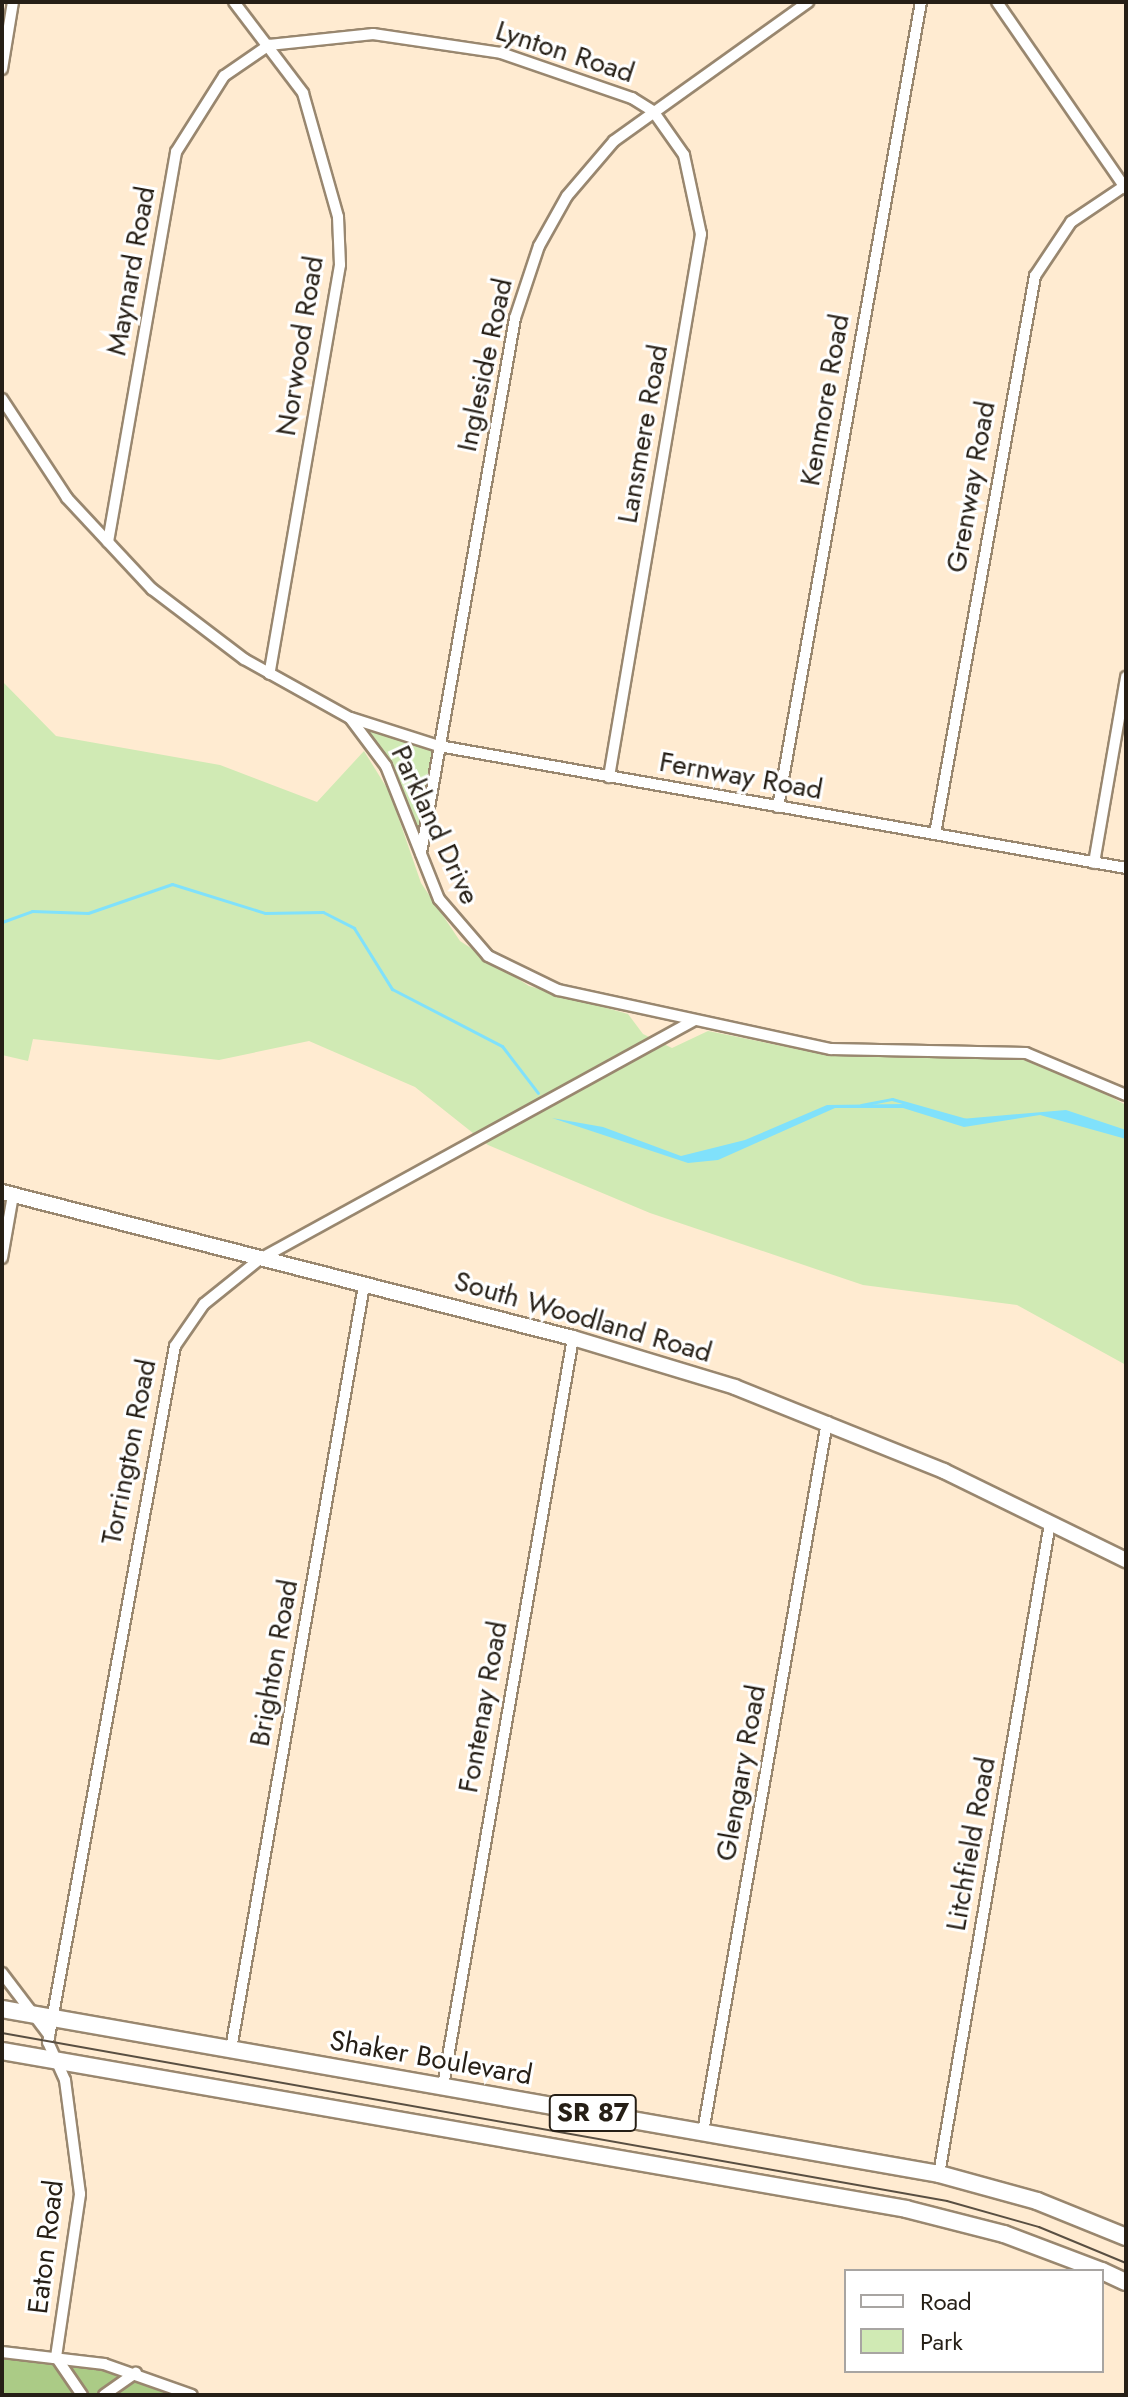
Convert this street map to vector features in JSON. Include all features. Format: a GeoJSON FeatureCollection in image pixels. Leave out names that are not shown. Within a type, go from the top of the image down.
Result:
{"type":"FeatureCollection","features":[{"type":"Feature","properties":{"kind":"main road","name":"Shaker Boulevard"},"geometry":{"type":"LineString","coordinates":[[2,2009],[939,2174],[1037,2201],[1126,2237]]}},
{"type":"Feature","properties":{"kind":"main road","name":"SR 87"},"geometry":{"type":"LineString","coordinates":[[2,2051],[906,2209],[1004,2234],[1097,2269]]}},
{"type":"Feature","properties":{"kind":"main road","name":"SR 87"},"geometry":{"type":"LineString","coordinates":[[1104,2272],[1126,2282]]}},
{"type":"Feature","properties":{"kind":"street"},"geometry":{"type":"LineString","coordinates":[[2,69],[13,2]]}},
{"type":"Feature","properties":{"kind":"street","name":"Norwood Road"},"geometry":{"type":"LineString","coordinates":[[234,2],[303,93],[323,148],[340,265],[269,674]]}},
{"type":"Feature","properties":{"kind":"street","name":"Ingleside Road"},"geometry":{"type":"LineString","coordinates":[[420,859],[524,282],[567,196],[604,151],[653,111],[808,2]]}},
{"type":"Feature","properties":{"kind":"street","name":"Kenmore Road"},"geometry":{"type":"LineString","coordinates":[[778,807],[921,2]]}},
{"type":"Feature","properties":{"kind":"street"},"geometry":{"type":"LineString","coordinates":[[997,2],[1125,186]]}},
{"type":"Feature","properties":{"kind":"street","name":"Lynton Road"},"geometry":{"type":"LineString","coordinates":[[269,45],[373,34],[434,40],[552,67],[653,111]]}},
{"type":"Feature","properties":{"kind":"street","name":"Maynard Road"},"geometry":{"type":"LineString","coordinates":[[108,542],[176,152],[224,76],[269,45]]}},
{"type":"Feature","properties":{"kind":"street","name":"Lansmere Road"},"geometry":{"type":"LineString","coordinates":[[609,777],[701,234],[692,175],[653,111]]}},
{"type":"Feature","properties":{"kind":"street","name":"Grenway Road"},"geometry":{"type":"LineString","coordinates":[[935,834],[1035,276],[1071,222],[1125,186]]}},
{"type":"Feature","properties":{"kind":"street","name":"Parkland Drive"},"geometry":{"type":"LineString","coordinates":[[2,399],[46,471],[108,542],[175,610],[269,674],[350,718],[386,766],[420,859],[459,930],[521,976],[694,1020],[831,1049],[1026,1053],[1126,1095]]}},
{"type":"Feature","properties":{"kind":"street"},"geometry":{"type":"LineString","coordinates":[[1094,863],[1126,677]]}},
{"type":"Feature","properties":{"kind":"street","name":"Fernway Road"},"geometry":{"type":"LineString","coordinates":[[350,718],[439,746],[1126,868]]}},
{"type":"Feature","properties":{"kind":"street","name":"Torrington Road"},"geometry":{"type":"LineString","coordinates":[[49,2035],[165,1374],[204,1304],[260,1259],[694,1020]]}},
{"type":"Feature","properties":{"kind":"street"},"geometry":{"type":"LineString","coordinates":[[2,1258],[8,1193]]}},
{"type":"Feature","properties":{"kind":"street","name":"South Woodland Road"},"geometry":{"type":"LineString","coordinates":[[8,1193],[573,1338],[827,1422],[1126,1560]]}},
{"type":"Feature","properties":{"kind":"street","name":"Brighton Road"},"geometry":{"type":"LineString","coordinates":[[231,2049],[364,1285]]}},
{"type":"Feature","properties":{"kind":"street","name":"Fontenay Road"},"geometry":{"type":"LineString","coordinates":[[443,2086],[573,1338]]}},
{"type":"Feature","properties":{"kind":"street","name":"Glengary Road"},"geometry":{"type":"LineString","coordinates":[[703,2132],[827,1422]]}},
{"type":"Feature","properties":{"kind":"street","name":"Litchfield Road"},"geometry":{"type":"LineString","coordinates":[[939,2174],[1050,1523]]}},
{"type":"Feature","properties":{"kind":"street","name":"Eaton Road"},"geometry":{"type":"LineString","coordinates":[[2,1973],[49,2035],[55,2061],[65,2080],[80,2194],[56,2357],[82,2395]]}},
{"type":"Feature","properties":{"kind":"street"},"geometry":{"type":"LineString","coordinates":[[2,2352],[56,2357],[136,2373],[192,2395]]}},
{"type":"Feature","properties":{"kind":"street"},"geometry":{"type":"LineString","coordinates":[[104,2395],[136,2373]]}},
{"type":"Feature","properties":{"kind":"green space"},"geometry":{"type":"Polygon","coordinates":[[[2,681],[56,736],[220,765],[317,802],[364,751],[390,793],[421,883],[460,941],[529,986],[628,1014],[643,1034],[672,1048],[708,1031],[827,1055],[1018,1059],[1051,1065],[1126,1105],[1126,1365],[1017,1305],[863,1285],[650,1213],[488,1145],[415,1087],[309,1041],[219,1060],[33,1039],[28,1061],[2,1055],[2,681]]]}},
{"type":"Feature","properties":{"kind":"green space"},"geometry":{"type":"Polygon","coordinates":[[[350,718],[439,746],[420,859],[386,766],[350,718]]]}},
{"type":"Feature","properties":{"kind":"green space"},"geometry":{"type":"Polygon","coordinates":[[[2,2352],[82,2360],[192,2395],[2,2395],[2,2352]]]}},
{"type":"Feature","properties":{"kind":"water"},"geometry":{"type":"Polygon","coordinates":[[[904,1104],[961,1119],[1066,1110],[1126,1130],[1126,1139],[1040,1115],[964,1127],[903,1108],[835,1108],[718,1160],[688,1163],[552,1118],[603,1127],[681,1156],[745,1140],[827,1105],[904,1104]]]}},
{"type":"Feature","properties":{"kind":"waterway"},"geometry":{"type":"LineString","coordinates":[[2,922],[32,911],[88,913],[172,884],[265,913],[323,912],[354,928],[392,989],[502,1046],[538,1093]]}},
{"type":"Feature","properties":{"kind":"waterway"},"geometry":{"type":"LineString","coordinates":[[861,1105],[892,1099],[966,1120]]}},
{"type":"Feature","properties":{"kind":"tram line"},"geometry":{"type":"LineString","coordinates":[[2,2033],[947,2201],[1039,2227],[1126,2263]]}}]}
